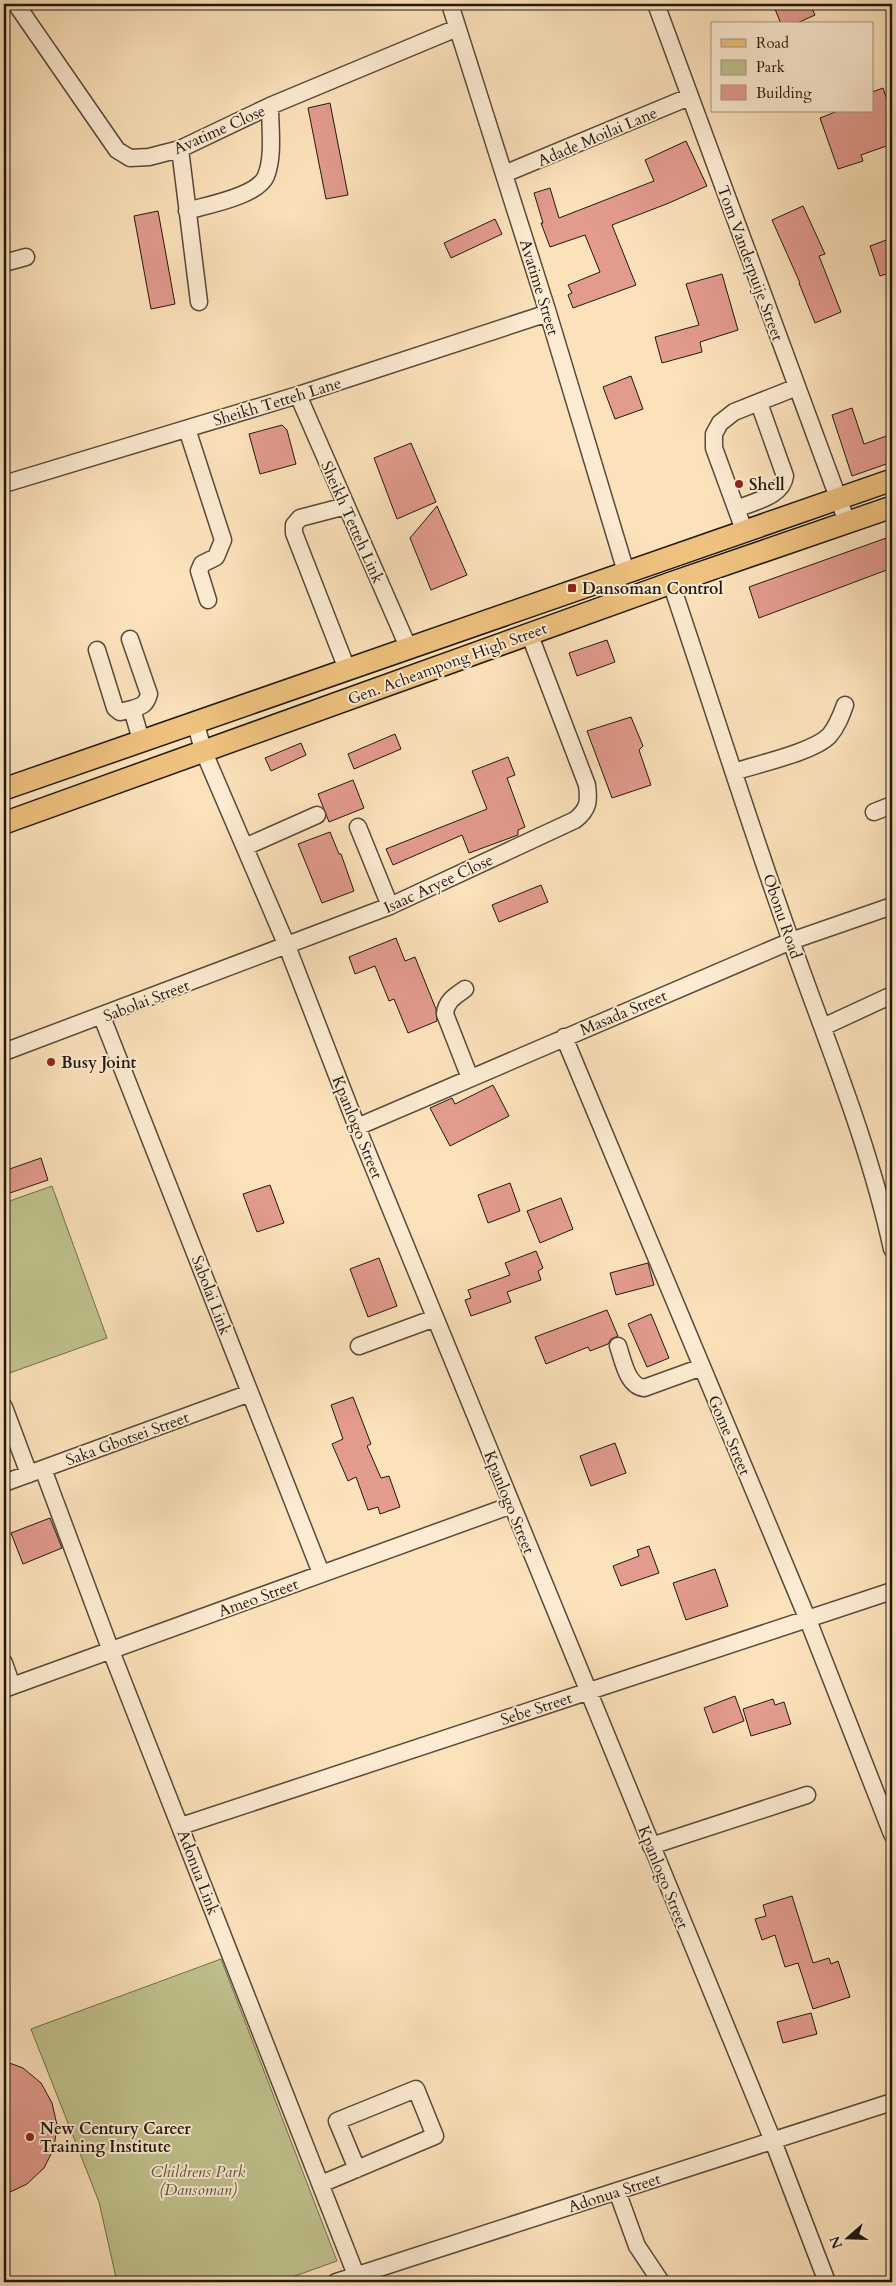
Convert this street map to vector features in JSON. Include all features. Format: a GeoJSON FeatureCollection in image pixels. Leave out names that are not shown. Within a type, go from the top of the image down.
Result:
{"type":"FeatureCollection","features":[{"type":"Feature","properties":{"kind":"main road","name":"Gen. Acheampong High Street"},"geometry":{"type":"LineString","coordinates":[[4,789],[892,480]]}},
{"type":"Feature","properties":{"kind":"main road","name":"Gen. Acheampong High Street"},"geometry":{"type":"LineString","coordinates":[[4,822],[530,633],[892,507]]}},
{"type":"Feature","properties":{"kind":"street","name":"Avatime Close"},"geometry":{"type":"LineString","coordinates":[[16,4],[117,150],[130,158],[149,158],[180,149],[270,106],[457,28]]}},
{"type":"Feature","properties":{"kind":"street","name":"Avatime Street"},"geometry":{"type":"LineString","coordinates":[[450,4],[548,313],[626,572]]}},
{"type":"Feature","properties":{"kind":"street","name":"Tom Vanderpuije Street"},"geometry":{"type":"LineString","coordinates":[[656,4],[847,522]]}},
{"type":"Feature","properties":{"kind":"street","name":"Adade Moilai Lane"},"geometry":{"type":"LineString","coordinates":[[504,174],[689,97]]}},
{"type":"Feature","properties":{"kind":"street"},"geometry":{"type":"LineString","coordinates":[[187,211],[252,191],[266,177],[269,162],[270,106]]}},
{"type":"Feature","properties":{"kind":"street"},"geometry":{"type":"LineString","coordinates":[[180,149],[199,302]]}},
{"type":"Feature","properties":{"kind":"street"},"geometry":{"type":"LineString","coordinates":[[4,263],[26,256]]}},
{"type":"Feature","properties":{"kind":"street","name":"Sheikh Tetteh Lane"},"geometry":{"type":"LineString","coordinates":[[4,484],[298,395],[548,313]]}},
{"type":"Feature","properties":{"kind":"street"},"geometry":{"type":"LineString","coordinates":[[744,530],[714,448],[714,434],[720,423],[734,412],[797,387]]}},
{"type":"Feature","properties":{"kind":"street","name":"Sheikh Tetteh Link"},"geometry":{"type":"LineString","coordinates":[[298,395],[409,649]]}},
{"type":"Feature","properties":{"kind":"street"},"geometry":{"type":"LineString","coordinates":[[737,509],[776,492],[784,484],[785,476],[759,403]]}},
{"type":"Feature","properties":{"kind":"street"},"geometry":{"type":"LineString","coordinates":[[188,429],[223,540],[216,557],[202,564],[199,572],[208,600]]}},
{"type":"Feature","properties":{"kind":"street"},"geometry":{"type":"LineString","coordinates":[[346,506],[300,518],[294,525],[294,534],[347,669]]}},
{"type":"Feature","properties":{"kind":"street","name":"Obonu Road"},"geometry":{"type":"LineString","coordinates":[[671,583],[791,941],[888,1212],[892,1249]]}},
{"type":"Feature","properties":{"kind":"street","name":"Isaac Aryee Close"},"geometry":{"type":"LineString","coordinates":[[287,946],[390,906],[575,820],[585,813],[589,802],[587,785],[530,633]]}},
{"type":"Feature","properties":{"kind":"street"},"geometry":{"type":"LineString","coordinates":[[97,650],[115,708],[120,712],[143,706],[147,702],[149,694],[130,640]]}},
{"type":"Feature","properties":{"kind":"street"},"geometry":{"type":"LineString","coordinates":[[734,772],[817,745],[829,736],[840,719],[845,705]]}},
{"type":"Feature","properties":{"kind":"street"},"geometry":{"type":"LineString","coordinates":[[132,709],[141,740]]}},
{"type":"Feature","properties":{"kind":"street","name":"Kpanlogo Street"},"geometry":{"type":"LineString","coordinates":[[195,721],[203,750],[287,946],[357,1127],[773,2141],[827,2282]]}},
{"type":"Feature","properties":{"kind":"street"},"geometry":{"type":"LineString","coordinates":[[874,812],[892,805]]}},
{"type":"Feature","properties":{"kind":"street"},"geometry":{"type":"LineString","coordinates":[[245,847],[317,815]]}},
{"type":"Feature","properties":{"kind":"street"},"geometry":{"type":"LineString","coordinates":[[358,826],[390,906]]}},
{"type":"Feature","properties":{"kind":"street","name":"Masada Street"},"geometry":{"type":"LineString","coordinates":[[357,1127],[791,941],[892,906]]}},
{"type":"Feature","properties":{"kind":"street","name":"Sabolai Street"},"geometry":{"type":"LineString","coordinates":[[4,1052],[102,1017],[287,946]]}},
{"type":"Feature","properties":{"kind":"street"},"geometry":{"type":"LineString","coordinates":[[464,989],[450,999],[445,1008],[445,1014],[470,1078]]}},
{"type":"Feature","properties":{"kind":"street"},"geometry":{"type":"LineString","coordinates":[[823,1027],[892,995]]}},
{"type":"Feature","properties":{"kind":"street","name":"Sabolai Link"},"geometry":{"type":"LineString","coordinates":[[102,1017],[322,1574]]}},
{"type":"Feature","properties":{"kind":"street","name":"Gome Street"},"geometry":{"type":"LineString","coordinates":[[564,1037],[808,1620],[892,1834]]}},
{"type":"Feature","properties":{"kind":"street"},"geometry":{"type":"LineString","coordinates":[[359,1346],[435,1318]]}},
{"type":"Feature","properties":{"kind":"street"},"geometry":{"type":"LineString","coordinates":[[618,1346],[632,1382],[639,1387],[644,1388],[702,1367]]}},
{"type":"Feature","properties":{"kind":"street","name":"Saka Gbotsei Street"},"geometry":{"type":"LineString","coordinates":[[4,1483],[250,1393]]}},
{"type":"Feature","properties":{"kind":"street","name":"Adonua Link"},"geometry":{"type":"LineString","coordinates":[[4,1406],[36,1471],[111,1651],[356,2275]]}},
{"type":"Feature","properties":{"kind":"street","name":"Ameo Street"},"geometry":{"type":"LineString","coordinates":[[8,1688],[512,1506]]}},
{"type":"Feature","properties":{"kind":"street","name":"Sebe Street"},"geometry":{"type":"LineString","coordinates":[[181,1826],[892,1591]]}},
{"type":"Feature","properties":{"kind":"street"},"geometry":{"type":"LineString","coordinates":[[4,1663],[8,1688]]}},
{"type":"Feature","properties":{"kind":"street"},"geometry":{"type":"LineString","coordinates":[[651,1846],[807,1795]]}},
{"type":"Feature","properties":{"kind":"street"},"geometry":{"type":"LineString","coordinates":[[321,2184],[435,2136],[416,2089],[337,2121],[356,2169]]}},
{"type":"Feature","properties":{"kind":"street","name":"Adonua Street"},"geometry":{"type":"LineString","coordinates":[[336,2282],[892,2102]]}},
{"type":"Feature","properties":{"kind":"street"},"geometry":{"type":"LineString","coordinates":[[617,2191],[637,2246],[661,2282]]}},
{"type":"Feature","properties":{"kind":"green space"},"geometry":{"type":"Polygon","coordinates":[[[52,1186],[107,1338],[4,1375],[4,1203],[52,1186]]]}},
{"type":"Feature","properties":{"kind":"green space","name":"Childrens Park (Dansoman)"},"geometry":{"type":"Polygon","coordinates":[[[221,1959],[337,2261],[278,2282],[117,2282],[99,2202],[31,2029],[221,1959]]]}},
{"type":"Feature","properties":{"kind":"building"},"geometry":{"type":"Polygon","coordinates":[[[773,4],[810,4],[815,15],[799,22],[780,22],[773,4]]]}},
{"type":"Feature","properties":{"kind":"building"},"geometry":{"type":"Polygon","coordinates":[[[883,88],[892,115],[892,144],[861,155],[863,161],[838,169],[820,118],[835,112],[874,112],[874,91],[883,88]]]}},
{"type":"Feature","properties":{"kind":"building"},"geometry":{"type":"Polygon","coordinates":[[[330,103],[348,195],[326,199],[308,108],[330,103]]]}},
{"type":"Feature","properties":{"kind":"building"},"geometry":{"type":"Polygon","coordinates":[[[686,141],[707,186],[612,225],[636,285],[573,308],[568,295],[572,293],[568,285],[600,272],[585,235],[550,247],[541,223],[543,223],[534,193],[550,188],[559,218],[654,181],[645,160],[686,141]]]}},
{"type":"Feature","properties":{"kind":"building"},"geometry":{"type":"Polygon","coordinates":[[[803,206],[825,254],[819,256],[841,312],[815,323],[800,283],[772,220],[803,206]]]}},
{"type":"Feature","properties":{"kind":"building"},"geometry":{"type":"Polygon","coordinates":[[[158,211],[175,304],[151,309],[134,216],[158,211]]]}},
{"type":"Feature","properties":{"kind":"building"},"geometry":{"type":"Polygon","coordinates":[[[495,219],[502,234],[451,258],[444,243],[495,219]]]}},
{"type":"Feature","properties":{"kind":"building"},"geometry":{"type":"Polygon","coordinates":[[[892,238],[892,272],[880,276],[870,246],[892,238]]]}},
{"type":"Feature","properties":{"kind":"building"},"geometry":{"type":"Polygon","coordinates":[[[722,274],[738,330],[700,342],[702,352],[662,363],[655,337],[699,325],[686,284],[722,274]]]}},
{"type":"Feature","properties":{"kind":"building"},"geometry":{"type":"Polygon","coordinates":[[[631,376],[643,409],[615,419],[603,387],[631,376]]]}},
{"type":"Feature","properties":{"kind":"building"},"geometry":{"type":"Polygon","coordinates":[[[852,408],[864,444],[892,434],[892,462],[852,476],[832,415],[852,408]]]}},
{"type":"Feature","properties":{"kind":"building"},"geometry":{"type":"Polygon","coordinates":[[[282,425],[287,430],[296,464],[260,474],[249,434],[282,425]]]}},
{"type":"Feature","properties":{"kind":"building"},"geometry":{"type":"Polygon","coordinates":[[[411,443],[436,502],[397,519],[374,458],[411,443]]]}},
{"type":"Feature","properties":{"kind":"building"},"geometry":{"type":"Polygon","coordinates":[[[437,506],[467,575],[431,590],[410,538],[437,506]]]}},
{"type":"Feature","properties":{"kind":"building"},"geometry":{"type":"Polygon","coordinates":[[[892,536],[892,568],[759,618],[749,587],[892,536]]]}},
{"type":"Feature","properties":{"kind":"building"},"geometry":{"type":"Polygon","coordinates":[[[607,640],[615,662],[577,676],[569,653],[607,640]]]}},
{"type":"Feature","properties":{"kind":"building"},"geometry":{"type":"Polygon","coordinates":[[[631,717],[643,746],[639,750],[651,785],[612,798],[587,731],[631,717]]]}},
{"type":"Feature","properties":{"kind":"building"},"geometry":{"type":"Polygon","coordinates":[[[395,734],[401,749],[354,769],[348,754],[395,734]]]}},
{"type":"Feature","properties":{"kind":"building"},"geometry":{"type":"Polygon","coordinates":[[[301,743],[306,755],[271,771],[265,758],[301,743]]]}},
{"type":"Feature","properties":{"kind":"building"},"geometry":{"type":"Polygon","coordinates":[[[508,757],[515,775],[507,778],[525,827],[518,830],[518,835],[469,853],[462,835],[393,865],[386,849],[487,809],[472,771],[508,757]]]}},
{"type":"Feature","properties":{"kind":"building"},"geometry":{"type":"Polygon","coordinates":[[[353,780],[364,808],[329,822],[318,794],[353,780]]]}},
{"type":"Feature","properties":{"kind":"building"},"geometry":{"type":"Polygon","coordinates":[[[330,832],[339,854],[341,854],[354,891],[322,903],[298,844],[330,832]]]}},
{"type":"Feature","properties":{"kind":"building"},"geometry":{"type":"Polygon","coordinates":[[[541,885],[548,902],[499,922],[492,905],[541,885]]]}},
{"type":"Feature","properties":{"kind":"building"},"geometry":{"type":"Polygon","coordinates":[[[396,938],[405,961],[415,957],[436,1009],[437,1021],[408,1033],[394,999],[389,1001],[375,966],[355,974],[349,957],[396,938]]]}},
{"type":"Feature","properties":{"kind":"building"},"geometry":{"type":"Polygon","coordinates":[[[493,1085],[509,1116],[450,1146],[430,1108],[452,1098],[455,1104],[493,1085]]]}},
{"type":"Feature","properties":{"kind":"building"},"geometry":{"type":"Polygon","coordinates":[[[41,1158],[48,1180],[4,1195],[4,1171],[41,1158]]]}},
{"type":"Feature","properties":{"kind":"building"},"geometry":{"type":"Polygon","coordinates":[[[510,1183],[520,1211],[488,1223],[478,1195],[510,1183]]]}},
{"type":"Feature","properties":{"kind":"building"},"geometry":{"type":"Polygon","coordinates":[[[270,1185],[284,1223],[257,1232],[243,1194],[270,1185]]]}},
{"type":"Feature","properties":{"kind":"building"},"geometry":{"type":"Polygon","coordinates":[[[561,1198],[573,1229],[540,1243],[527,1211],[561,1198]]]}},
{"type":"Feature","properties":{"kind":"building"},"geometry":{"type":"Polygon","coordinates":[[[536,1251],[543,1268],[538,1271],[541,1280],[507,1292],[511,1302],[471,1316],[465,1300],[471,1298],[468,1290],[510,1275],[505,1263],[536,1251]]]}},
{"type":"Feature","properties":{"kind":"building"},"geometry":{"type":"Polygon","coordinates":[[[379,1258],[397,1306],[368,1317],[350,1269],[379,1258]]]}},
{"type":"Feature","properties":{"kind":"building"},"geometry":{"type":"Polygon","coordinates":[[[648,1263],[654,1285],[616,1295],[610,1273],[648,1263]]]}},
{"type":"Feature","properties":{"kind":"building"},"geometry":{"type":"Polygon","coordinates":[[[607,1310],[618,1336],[611,1339],[608,1344],[590,1351],[588,1347],[546,1364],[535,1337],[607,1310]]]}},
{"type":"Feature","properties":{"kind":"building"},"geometry":{"type":"Polygon","coordinates":[[[651,1314],[669,1358],[647,1367],[628,1324],[651,1314]]]}},
{"type":"Feature","properties":{"kind":"building"},"geometry":{"type":"Polygon","coordinates":[[[353,1397],[371,1444],[367,1446],[381,1478],[389,1476],[400,1507],[380,1514],[378,1507],[368,1510],[356,1477],[348,1481],[332,1444],[343,1439],[331,1405],[353,1397]]]}},
{"type":"Feature","properties":{"kind":"building"},"geometry":{"type":"Polygon","coordinates":[[[615,1443],[626,1473],[591,1486],[580,1456],[615,1443]]]}},
{"type":"Feature","properties":{"kind":"building"},"geometry":{"type":"Polygon","coordinates":[[[50,1518],[62,1548],[23,1564],[11,1533],[50,1518]]]}},
{"type":"Feature","properties":{"kind":"building"},"geometry":{"type":"Polygon","coordinates":[[[649,1546],[659,1573],[621,1586],[613,1566],[639,1556],[637,1550],[649,1546]]]}},
{"type":"Feature","properties":{"kind":"building"},"geometry":{"type":"Polygon","coordinates":[[[715,1569],[728,1606],[686,1620],[673,1583],[715,1569]]]}},
{"type":"Feature","properties":{"kind":"building"},"geometry":{"type":"Polygon","coordinates":[[[735,1696],[744,1721],[713,1733],[704,1708],[735,1696]]]}},
{"type":"Feature","properties":{"kind":"building"},"geometry":{"type":"Polygon","coordinates":[[[773,1699],[775,1705],[784,1702],[791,1724],[751,1736],[743,1709],[773,1699]]]}},
{"type":"Feature","properties":{"kind":"building"},"geometry":{"type":"Polygon","coordinates":[[[792,1896],[813,1963],[829,1958],[831,1964],[838,1961],[850,1997],[813,2009],[798,1963],[785,1967],[775,1935],[762,1940],[755,1919],[766,1916],[763,1905],[792,1896]]]}},
{"type":"Feature","properties":{"kind":"building"},"geometry":{"type":"Polygon","coordinates":[[[811,2013],[817,2034],[783,2043],[777,2022],[811,2013]]]}},
{"type":"Feature","properties":{"kind":"building","name":"New Century Career Training Institute"},"geometry":{"type":"Polygon","coordinates":[[[4,2061],[23,2068],[41,2083],[52,2103],[57,2125],[54,2148],[44,2168],[27,2184],[4,2195],[4,2061]]]}},
{"type":"Feature","properties":{"kind":"place","name":"Shell"},"geometry":{"type":"Point","coordinates":[739,484]}},
{"type":"Feature","properties":{"kind":"place","name":"Dansoman Control"},"geometry":{"type":"Point","coordinates":[572,588]}},
{"type":"Feature","properties":{"kind":"place","name":"Busy Joint"},"geometry":{"type":"Point","coordinates":[51,1062]}},
{"type":"Feature","properties":{"kind":"place","name":"New Century Career Training Institute"},"geometry":{"type":"Point","coordinates":[30,2137]}}]}
